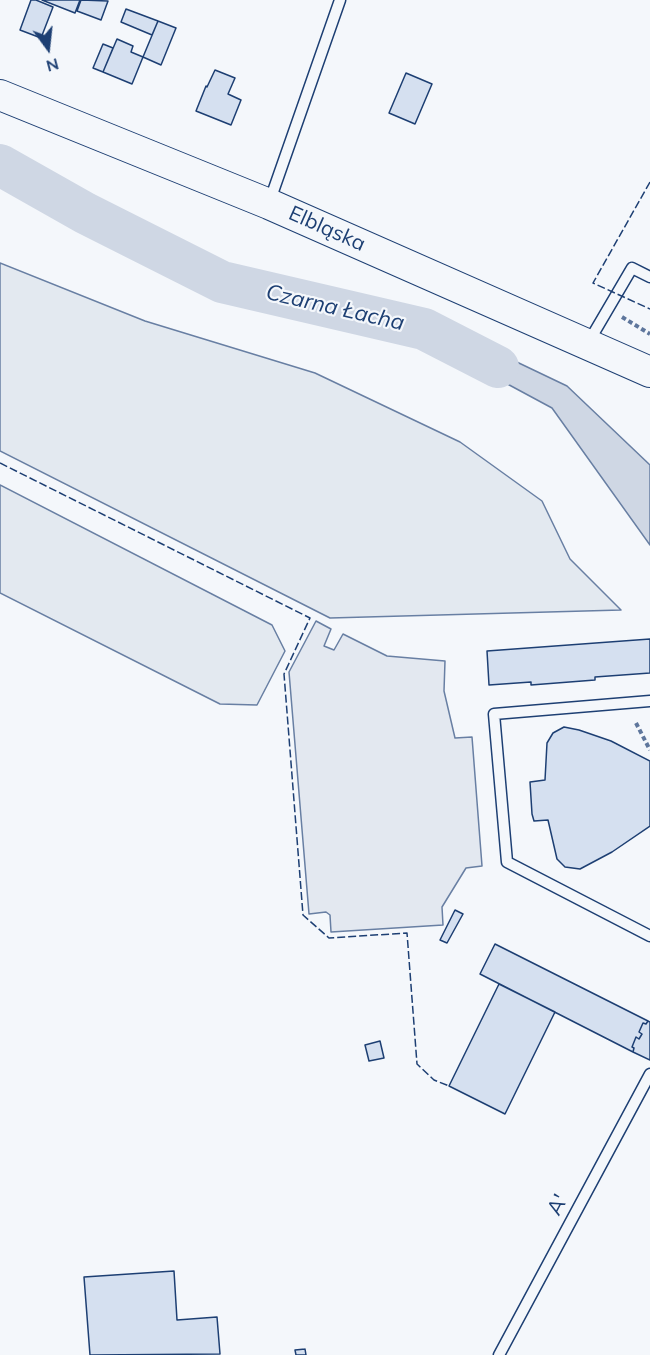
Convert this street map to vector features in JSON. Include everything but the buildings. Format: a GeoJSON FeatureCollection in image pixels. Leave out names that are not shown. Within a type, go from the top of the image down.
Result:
{"type":"FeatureCollection","features":[{"type":"Feature","properties":{"kind":"main road","name":"Elbląska"},"geometry":{"type":"LineString","coordinates":[[0,95],[269,204],[650,372]]}},
{"type":"Feature","properties":{"kind":"lane"},"geometry":{"type":"LineString","coordinates":[[269,204],[340,0]]}},
{"type":"Feature","properties":{"kind":"lane"},"geometry":{"type":"LineString","coordinates":[[587,345],[632,268],[650,277]]}},
{"type":"Feature","properties":{"kind":"lane"},"geometry":{"type":"LineString","coordinates":[[650,701],[494,714],[507,862],[650,936]]}},
{"type":"Feature","properties":{"kind":"lane","name":"A'"},"geometry":{"type":"LineString","coordinates":[[500,1355],[650,1074]]}},
{"type":"Feature","properties":{"kind":"path"},"geometry":{"type":"LineString","coordinates":[[609,307],[650,334]]}},
{"type":"Feature","properties":{"kind":"path"},"geometry":{"type":"LineString","coordinates":[[636,723],[650,750]]}},
{"type":"Feature","properties":{"kind":"shaded area"},"geometry":{"type":"Polygon","coordinates":[[[0,263],[145,321],[315,373],[460,442],[542,501],[570,559],[621,610],[330,618],[0,451],[0,263]]]}},
{"type":"Feature","properties":{"kind":"shaded area"},"geometry":{"type":"Polygon","coordinates":[[[422,338],[477,343],[567,386],[650,465],[650,545],[552,408],[422,338]]]}},
{"type":"Feature","properties":{"kind":"shaded area"},"geometry":{"type":"Polygon","coordinates":[[[0,485],[272,625],[285,651],[257,705],[220,704],[0,593],[0,485]]]}},
{"type":"Feature","properties":{"kind":"shaded area"},"geometry":{"type":"Polygon","coordinates":[[[316,621],[331,629],[324,646],[334,650],[343,634],[387,656],[445,661],[444,691],[455,738],[472,737],[482,866],[466,868],[442,907],[443,925],[331,932],[330,915],[326,912],[309,914],[289,672],[316,621]]]}},
{"type":"Feature","properties":{"kind":"waterway","name":"Czarna Łacha"},"geometry":{"type":"LineString","coordinates":[[0,165],[85,213],[222,282],[424,329],[498,367]]}},
{"type":"Feature","properties":{"kind":"fence"},"geometry":{"type":"LineString","coordinates":[[650,182],[593,283],[650,309]]}},
{"type":"Feature","properties":{"kind":"fence"},"geometry":{"type":"LineString","coordinates":[[0,463],[310,618],[284,674],[303,915],[329,938],[407,933],[417,1064],[434,1080],[449,1086]]}}]}
